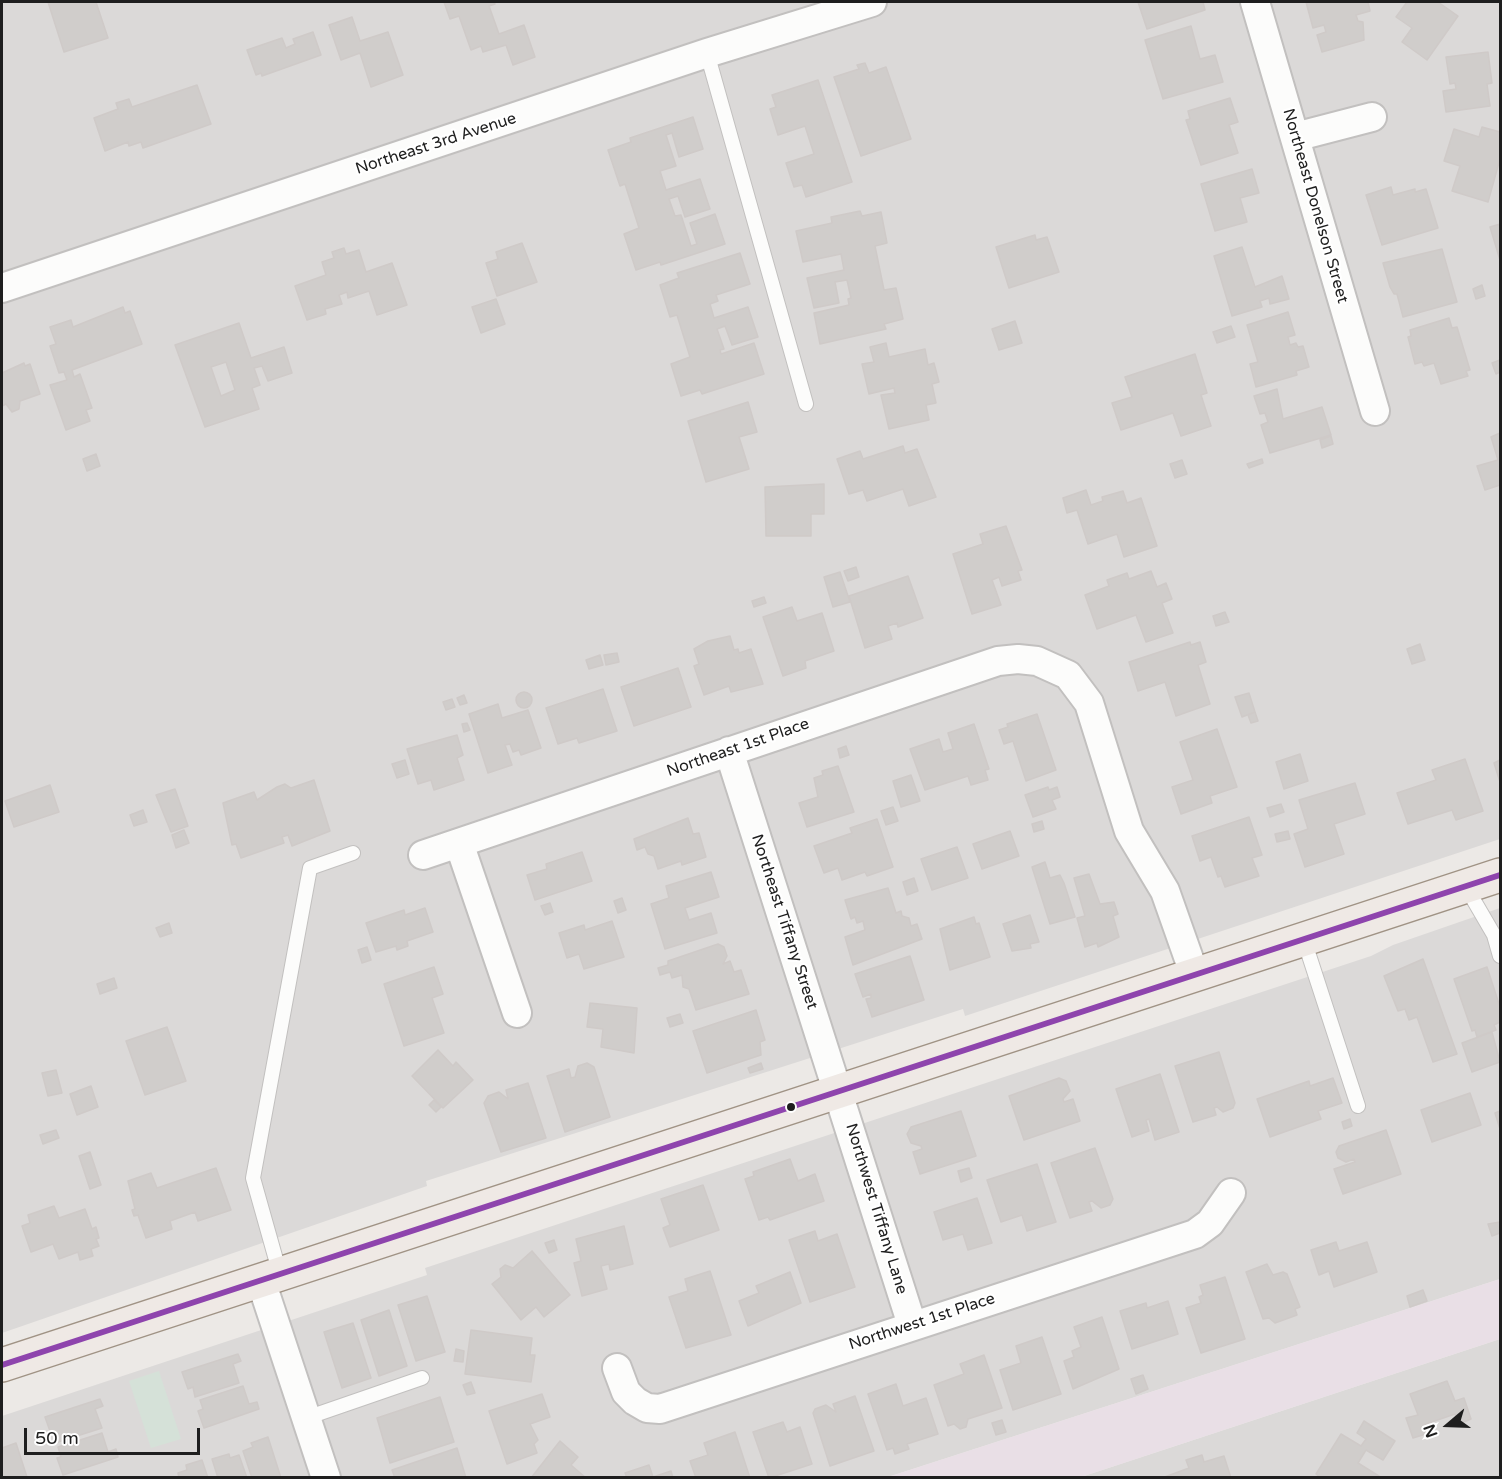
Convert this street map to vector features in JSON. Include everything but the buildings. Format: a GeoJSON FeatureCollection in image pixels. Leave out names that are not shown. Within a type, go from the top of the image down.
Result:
{"type":"FeatureCollection","features":[{"type":"Feature","properties":{"kind":"main road"},"geometry":{"type":"LineString","coordinates":[[2,1365],[1500,875]]}},
{"type":"Feature","properties":{"kind":"street","name":"Northeast 3rd Avenue"},"geometry":{"type":"LineString","coordinates":[[2,288],[707,53],[872,2]]}},
{"type":"Feature","properties":{"kind":"street","name":"Northeast Donelson Street"},"geometry":{"type":"LineString","coordinates":[[1255,2],[1375,411]]}},
{"type":"Feature","properties":{"kind":"street"},"geometry":{"type":"LineString","coordinates":[[1295,137],[1372,117]]}},
{"type":"Feature","properties":{"kind":"street","name":"Northeast 1st Place"},"geometry":{"type":"LineString","coordinates":[[423,855],[998,661],[1018,659],[1037,661],[1055,667],[1068,675],[1089,703],[1129,831],[1165,891],[1195,976]]}},
{"type":"Feature","properties":{"kind":"street","name":"Northeast Tiffany Street"},"geometry":{"type":"LineString","coordinates":[[729,751],[839,1093]]}},
{"type":"Feature","properties":{"kind":"street"},"geometry":{"type":"LineString","coordinates":[[459,843],[517,1013]]}},
{"type":"Feature","properties":{"kind":"street","name":"Northwest Tiffany Lane"},"geometry":{"type":"LineString","coordinates":[[839,1093],[912,1325]]}},
{"type":"Feature","properties":{"kind":"street","name":"Northwest 1st Place"},"geometry":{"type":"LineString","coordinates":[[617,1368],[626,1392],[635,1401],[647,1408],[660,1409],[1195,1234],[1210,1223],[1231,1193]]}},
{"type":"Feature","properties":{"kind":"street"},"geometry":{"type":"LineString","coordinates":[[271,1277],[306,1418],[326,1478]]}},
{"type":"Feature","properties":{"kind":"lane"},"geometry":{"type":"LineString","coordinates":[[707,53],[806,404]]}},
{"type":"Feature","properties":{"kind":"lane"},"geometry":{"type":"LineString","coordinates":[[271,1277],[253,1178],[310,868],[352,853]]}},
{"type":"Feature","properties":{"kind":"lane"},"geometry":{"type":"LineString","coordinates":[[1466,887],[1494,935],[1500,956]]}},
{"type":"Feature","properties":{"kind":"lane"},"geometry":{"type":"LineString","coordinates":[[1304,940],[1358,1106]]}},
{"type":"Feature","properties":{"kind":"lane"},"geometry":{"type":"LineString","coordinates":[[306,1418],[422,1378]]}},
{"type":"Feature","properties":{"kind":"shaded area"},"geometry":{"type":"Polygon","coordinates":[[[2,2],[1500,2],[1500,839],[965,1016],[963,1009],[426,1181],[427,1186],[2,1333],[2,2]]]}},
{"type":"Feature","properties":{"kind":"shaded area"},"geometry":{"type":"Polygon","coordinates":[[[1500,908],[1500,1279],[888,1477],[2,1477],[2,1416],[427,1275],[425,1268],[1371,956],[1393,945],[1500,908]]]}},
{"type":"Feature","properties":{"kind":"shaded area"},"geometry":{"type":"Polygon","coordinates":[[[1500,1279],[1500,1339],[1081,1477],[888,1477],[1500,1279]]]}},
{"type":"Feature","properties":{"kind":"shaded area"},"geometry":{"type":"Polygon","coordinates":[[[1500,1339],[1500,1477],[1081,1477],[1500,1339]]]}},
{"type":"Feature","properties":{"kind":"shaded area"},"geometry":{"type":"Polygon","coordinates":[[[159,1371],[181,1439],[151,1448],[129,1381],[159,1371]]]}},
{"type":"Feature","properties":{"kind":"transit line"},"geometry":{"type":"LineString","coordinates":[[2,1365],[1500,875]]}}]}
